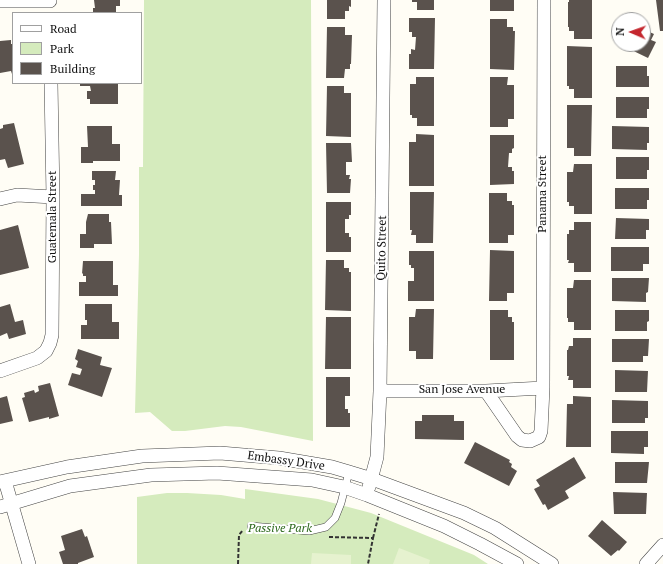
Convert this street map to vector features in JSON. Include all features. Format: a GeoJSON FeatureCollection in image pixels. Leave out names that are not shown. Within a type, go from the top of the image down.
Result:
{"type":"FeatureCollection","features":[{"type":"Feature","properties":{"kind":"street","name":"Quito Street"},"geometry":{"type":"LineString","coordinates":[[367,495],[377,457],[380,391],[384,0]]}},
{"type":"Feature","properties":{"kind":"street","name":"Panama Street"},"geometry":{"type":"LineString","coordinates":[[486,391],[517,436],[522,440],[530,441],[540,437],[543,388],[544,0]]}},
{"type":"Feature","properties":{"kind":"street"},"geometry":{"type":"LineString","coordinates":[[0,2],[50,5]]}},
{"type":"Feature","properties":{"kind":"street","name":"Guatemala Street"},"geometry":{"type":"LineString","coordinates":[[0,371],[37,358],[46,351],[52,335],[53,197],[51,84]]}},
{"type":"Feature","properties":{"kind":"street"},"geometry":{"type":"LineString","coordinates":[[0,199],[17,195],[53,197]]}},
{"type":"Feature","properties":{"kind":"street","name":"San Jose Avenue"},"geometry":{"type":"LineString","coordinates":[[380,391],[486,391],[543,388]]}},
{"type":"Feature","properties":{"kind":"street","name":"Embassy Drive"},"geometry":{"type":"LineString","coordinates":[[2,482],[67,467],[142,456],[220,453],[279,458],[332,467],[349,472],[464,513],[495,528],[552,564]]}},
{"type":"Feature","properties":{"kind":"street","name":"Embassy Drive"},"geometry":{"type":"LineString","coordinates":[[6,505],[70,486],[151,475],[217,473],[312,480],[344,487],[367,495],[444,526],[517,564]]}},
{"type":"Feature","properties":{"kind":"street"},"geometry":{"type":"LineString","coordinates":[[2,482],[6,505],[29,564]]}},
{"type":"Feature","properties":{"kind":"street"},"geometry":{"type":"LineString","coordinates":[[646,564],[663,545]]}},
{"type":"Feature","properties":{"kind":"lane"},"geometry":{"type":"LineString","coordinates":[[251,526],[309,532],[326,527],[335,518],[341,504],[344,487],[349,472]]}},
{"type":"Feature","properties":{"kind":"path"},"geometry":{"type":"LineString","coordinates":[[368,564],[378,514]]}},
{"type":"Feature","properties":{"kind":"path"},"geometry":{"type":"LineString","coordinates":[[238,564],[240,535],[246,527],[251,526]]}},
{"type":"Feature","properties":{"kind":"path"},"geometry":{"type":"LineString","coordinates":[[309,532],[317,537],[340,536],[373,538]]}},
{"type":"Feature","properties":{"kind":"green space"},"geometry":{"type":"Polygon","coordinates":[[[144,0],[311,0],[313,441],[241,427],[225,426],[185,431],[172,431],[150,412],[135,413],[139,254],[139,167],[143,167],[144,0]]]}},
{"type":"Feature","properties":{"kind":"green space","name":"Passive Park"},"geometry":{"type":"Polygon","coordinates":[[[245,489],[318,499],[371,513],[474,555],[488,564],[137,564],[137,497],[167,493],[187,493],[221,495],[245,499],[245,489]]]}},
{"type":"Feature","properties":{"kind":"green space"},"geometry":{"type":"Polygon","coordinates":[[[399,548],[430,560],[429,564],[393,564],[399,548]]]}},
{"type":"Feature","properties":{"kind":"green space"},"geometry":{"type":"Polygon","coordinates":[[[312,553],[351,555],[351,564],[311,564],[312,553]]]}},
{"type":"Feature","properties":{"kind":"building"},"geometry":{"type":"Polygon","coordinates":[[[94,0],[120,0],[120,6],[116,6],[116,12],[93,12],[93,8],[95,8],[94,0]]]}},
{"type":"Feature","properties":{"kind":"building"},"geometry":{"type":"Polygon","coordinates":[[[327,0],[351,0],[351,7],[349,6],[349,11],[345,11],[345,19],[327,19],[327,0]]]}},
{"type":"Feature","properties":{"kind":"building"},"geometry":{"type":"Polygon","coordinates":[[[412,0],[434,0],[434,10],[417,10],[417,2],[412,2],[412,0]]]}},
{"type":"Feature","properties":{"kind":"building"},"geometry":{"type":"Polygon","coordinates":[[[490,0],[514,0],[514,11],[490,11],[490,0]]]}},
{"type":"Feature","properties":{"kind":"building"},"geometry":{"type":"Polygon","coordinates":[[[569,0],[592,0],[592,39],[574,39],[574,31],[569,31],[569,0]]]}},
{"type":"Feature","properties":{"kind":"building"},"geometry":{"type":"Polygon","coordinates":[[[656,0],[663,0],[663,31],[660,31],[656,0]]]}},
{"type":"Feature","properties":{"kind":"building"},"geometry":{"type":"Polygon","coordinates":[[[409,18],[435,18],[434,69],[409,69],[409,54],[411,54],[411,49],[415,50],[416,37],[412,37],[412,32],[409,32],[409,18]]]}},
{"type":"Feature","properties":{"kind":"building"},"geometry":{"type":"Polygon","coordinates":[[[490,19],[507,19],[507,27],[513,27],[513,31],[515,31],[514,70],[490,69],[490,19]]]}},
{"type":"Feature","properties":{"kind":"building"},"geometry":{"type":"Polygon","coordinates":[[[327,27],[345,27],[345,35],[352,35],[351,64],[350,69],[345,69],[344,78],[326,78],[327,27]]]}},
{"type":"Feature","properties":{"kind":"building"},"geometry":{"type":"Polygon","coordinates":[[[651,33],[654,34],[651,40],[651,33]]]}},
{"type":"Feature","properties":{"kind":"building"},"geometry":{"type":"Polygon","coordinates":[[[11,40],[12,74],[11,71],[0,73],[0,41],[11,40]]]}},
{"type":"Feature","properties":{"kind":"building"},"geometry":{"type":"Polygon","coordinates":[[[651,40],[656,42],[651,52],[651,40]]]}},
{"type":"Feature","properties":{"kind":"building"},"geometry":{"type":"Polygon","coordinates":[[[567,46],[592,47],[592,98],[574,98],[574,89],[569,89],[569,86],[567,86],[567,46]]]}},
{"type":"Feature","properties":{"kind":"building"},"geometry":{"type":"Polygon","coordinates":[[[636,52],[651,52],[648,58],[636,52]]]}},
{"type":"Feature","properties":{"kind":"building"},"geometry":{"type":"Polygon","coordinates":[[[616,66],[647,66],[649,87],[616,87],[616,66]]]}},
{"type":"Feature","properties":{"kind":"building"},"geometry":{"type":"Polygon","coordinates":[[[416,77],[434,77],[434,126],[417,126],[417,118],[412,118],[412,115],[410,115],[410,84],[416,84],[416,77]]]}},
{"type":"Feature","properties":{"kind":"building"},"geometry":{"type":"Polygon","coordinates":[[[490,77],[508,77],[507,85],[514,85],[514,119],[508,119],[508,127],[490,127],[490,77]]]}},
{"type":"Feature","properties":{"kind":"building"},"geometry":{"type":"Polygon","coordinates":[[[80,84],[118,84],[118,104],[90,104],[90,99],[87,99],[87,91],[91,91],[90,86],[80,86],[80,84]]]}},
{"type":"Feature","properties":{"kind":"building"},"geometry":{"type":"Polygon","coordinates":[[[327,86],[344,86],[344,93],[351,93],[351,137],[326,136],[327,86]]]}},
{"type":"Feature","properties":{"kind":"building"},"geometry":{"type":"Polygon","coordinates":[[[616,97],[649,97],[647,118],[616,118],[616,97]]]}},
{"type":"Feature","properties":{"kind":"building"},"geometry":{"type":"Polygon","coordinates":[[[567,105],[592,105],[591,156],[574,156],[574,148],[567,148],[567,105]]]}},
{"type":"Feature","properties":{"kind":"building"},"geometry":{"type":"Polygon","coordinates":[[[14,123],[24,164],[8,168],[5,159],[0,160],[0,129],[3,128],[3,125],[14,123]]]}},
{"type":"Feature","properties":{"kind":"building"},"geometry":{"type":"Polygon","coordinates":[[[87,126],[112,126],[112,144],[120,144],[120,161],[93,161],[93,163],[81,163],[81,147],[88,147],[87,126]]]}},
{"type":"Feature","properties":{"kind":"building"},"geometry":{"type":"Polygon","coordinates":[[[612,126],[649,127],[649,143],[647,143],[647,150],[612,149],[612,126]]]}},
{"type":"Feature","properties":{"kind":"building"},"geometry":{"type":"Polygon","coordinates":[[[416,134],[434,135],[434,186],[409,186],[409,142],[416,142],[416,134]]]}},
{"type":"Feature","properties":{"kind":"building"},"geometry":{"type":"Polygon","coordinates":[[[490,135],[514,135],[514,148],[512,149],[512,153],[509,153],[508,167],[512,167],[512,171],[514,171],[514,184],[490,185],[490,135]]]}},
{"type":"Feature","properties":{"kind":"building"},"geometry":{"type":"Polygon","coordinates":[[[326,143],[351,143],[352,162],[346,162],[346,175],[350,175],[349,179],[351,179],[350,193],[327,193],[326,143]]]}},
{"type":"Feature","properties":{"kind":"building"},"geometry":{"type":"Polygon","coordinates":[[[616,157],[649,157],[647,179],[616,179],[616,157]]]}},
{"type":"Feature","properties":{"kind":"building"},"geometry":{"type":"Polygon","coordinates":[[[574,164],[592,164],[592,214],[574,214],[574,206],[569,206],[569,202],[567,202],[567,172],[573,172],[574,164]]]}},
{"type":"Feature","properties":{"kind":"building"},"geometry":{"type":"Polygon","coordinates":[[[92,171],[116,171],[115,180],[120,180],[119,195],[122,195],[122,206],[81,206],[81,194],[95,194],[93,185],[95,185],[95,180],[92,180],[92,171]]]}},
{"type":"Feature","properties":{"kind":"building"},"geometry":{"type":"Polygon","coordinates":[[[615,188],[649,188],[647,209],[615,209],[615,188]]]}},
{"type":"Feature","properties":{"kind":"building"},"geometry":{"type":"Polygon","coordinates":[[[410,192],[434,192],[433,243],[416,243],[416,235],[411,235],[410,192]]]}},
{"type":"Feature","properties":{"kind":"building"},"geometry":{"type":"Polygon","coordinates":[[[489,193],[507,193],[507,201],[512,201],[512,205],[514,205],[514,235],[508,235],[508,243],[489,243],[489,193]]]}},
{"type":"Feature","properties":{"kind":"building"},"geometry":{"type":"Polygon","coordinates":[[[326,202],[351,202],[351,215],[349,215],[349,219],[345,219],[345,233],[349,233],[349,237],[351,237],[351,252],[326,252],[326,202]]]}},
{"type":"Feature","properties":{"kind":"building"},"geometry":{"type":"Polygon","coordinates":[[[88,214],[109,214],[112,244],[94,244],[94,248],[80,248],[80,234],[86,234],[88,214]]]}},
{"type":"Feature","properties":{"kind":"building"},"geometry":{"type":"Polygon","coordinates":[[[616,218],[649,219],[649,230],[646,230],[646,239],[615,239],[616,218]]]}},
{"type":"Feature","properties":{"kind":"building"},"geometry":{"type":"Polygon","coordinates":[[[574,222],[591,222],[591,272],[574,272],[574,263],[568,263],[567,234],[569,234],[569,230],[574,230],[574,222]]]}},
{"type":"Feature","properties":{"kind":"building"},"geometry":{"type":"Polygon","coordinates":[[[18,225],[29,268],[0,275],[0,230],[18,225]]]}},
{"type":"Feature","properties":{"kind":"building"},"geometry":{"type":"Polygon","coordinates":[[[611,247],[649,247],[649,264],[643,264],[643,271],[611,271],[611,247]]]}},
{"type":"Feature","properties":{"kind":"building"},"geometry":{"type":"Polygon","coordinates":[[[490,250],[514,251],[514,293],[507,293],[507,301],[489,301],[490,250]]]}},
{"type":"Feature","properties":{"kind":"building"},"geometry":{"type":"Polygon","coordinates":[[[409,251],[434,251],[434,301],[408,301],[408,281],[414,281],[414,268],[411,268],[411,265],[409,265],[409,251]]]}},
{"type":"Feature","properties":{"kind":"building"},"geometry":{"type":"Polygon","coordinates":[[[326,260],[344,260],[344,268],[349,268],[349,272],[351,272],[351,311],[325,310],[326,260]]]}},
{"type":"Feature","properties":{"kind":"building"},"geometry":{"type":"Polygon","coordinates":[[[83,261],[113,261],[113,285],[118,285],[118,296],[79,296],[79,282],[86,282],[86,276],[83,276],[83,273],[82,274],[83,261]]]}},
{"type":"Feature","properties":{"kind":"building"},"geometry":{"type":"Polygon","coordinates":[[[612,278],[649,278],[646,302],[612,301],[612,278]]]}},
{"type":"Feature","properties":{"kind":"building"},"geometry":{"type":"Polygon","coordinates":[[[574,280],[591,280],[591,330],[574,330],[574,322],[568,322],[567,288],[573,288],[574,280]]]}},
{"type":"Feature","properties":{"kind":"building"},"geometry":{"type":"Polygon","coordinates":[[[10,304],[15,322],[23,320],[26,334],[9,339],[7,333],[0,336],[0,307],[10,304]]]}},
{"type":"Feature","properties":{"kind":"building"},"geometry":{"type":"Polygon","coordinates":[[[85,304],[112,304],[112,322],[119,322],[119,339],[81,339],[81,325],[87,325],[87,320],[85,320],[85,304]]]}},
{"type":"Feature","properties":{"kind":"building"},"geometry":{"type":"Polygon","coordinates":[[[416,309],[434,309],[433,359],[416,359],[416,351],[409,351],[409,317],[415,317],[416,309]]]}},
{"type":"Feature","properties":{"kind":"building"},"geometry":{"type":"Polygon","coordinates":[[[490,310],[508,310],[508,317],[512,317],[512,322],[514,322],[514,360],[490,360],[490,310]]]}},
{"type":"Feature","properties":{"kind":"building"},"geometry":{"type":"Polygon","coordinates":[[[615,310],[649,310],[647,331],[615,331],[615,310]]]}},
{"type":"Feature","properties":{"kind":"building"},"geometry":{"type":"Polygon","coordinates":[[[326,317],[351,317],[351,369],[325,369],[326,317]]]}},
{"type":"Feature","properties":{"kind":"building"},"geometry":{"type":"Polygon","coordinates":[[[573,338],[591,338],[591,388],[573,388],[573,380],[568,380],[567,350],[569,346],[573,346],[573,338]]]}},
{"type":"Feature","properties":{"kind":"building"},"geometry":{"type":"Polygon","coordinates":[[[612,339],[649,339],[648,356],[643,356],[643,362],[612,362],[612,339]]]}},
{"type":"Feature","properties":{"kind":"building"},"geometry":{"type":"Polygon","coordinates":[[[78,349],[102,357],[100,365],[112,368],[102,397],[68,385],[72,373],[80,375],[82,369],[76,367],[78,361],[75,359],[78,349]]]}},
{"type":"Feature","properties":{"kind":"building"},"geometry":{"type":"Polygon","coordinates":[[[615,370],[648,371],[647,392],[615,392],[615,370]]]}},
{"type":"Feature","properties":{"kind":"building"},"geometry":{"type":"Polygon","coordinates":[[[326,377],[350,377],[350,396],[345,396],[345,409],[348,409],[348,413],[350,413],[350,427],[326,427],[326,377]]]}},
{"type":"Feature","properties":{"kind":"building"},"geometry":{"type":"Polygon","coordinates":[[[50,383],[59,416],[29,422],[22,398],[25,397],[24,393],[34,390],[35,393],[39,391],[38,386],[50,383]]]}},
{"type":"Feature","properties":{"kind":"building"},"geometry":{"type":"Polygon","coordinates":[[[7,396],[13,421],[0,424],[0,398],[7,396]]]}},
{"type":"Feature","properties":{"kind":"building"},"geometry":{"type":"Polygon","coordinates":[[[573,396],[591,397],[591,447],[566,447],[567,404],[573,404],[573,396]]]}},
{"type":"Feature","properties":{"kind":"building"},"geometry":{"type":"Polygon","coordinates":[[[612,400],[648,401],[648,418],[645,418],[645,423],[612,423],[612,400]]]}},
{"type":"Feature","properties":{"kind":"building"},"geometry":{"type":"Polygon","coordinates":[[[422,415],[454,415],[454,421],[464,421],[464,440],[415,439],[415,421],[422,421],[422,415]]]}},
{"type":"Feature","properties":{"kind":"building"},"geometry":{"type":"Polygon","coordinates":[[[611,431],[648,431],[648,447],[644,447],[644,454],[611,453],[611,431]]]}},
{"type":"Feature","properties":{"kind":"building"},"geometry":{"type":"Polygon","coordinates":[[[475,442],[510,460],[509,462],[512,464],[511,467],[517,471],[509,486],[464,463],[475,442]]]}},
{"type":"Feature","properties":{"kind":"building"},"geometry":{"type":"Polygon","coordinates":[[[574,457],[586,478],[565,491],[569,498],[548,510],[545,504],[543,505],[534,489],[540,486],[536,480],[574,457]]]}},
{"type":"Feature","properties":{"kind":"building"},"geometry":{"type":"Polygon","coordinates":[[[615,462],[649,462],[647,483],[615,483],[615,462]]]}},
{"type":"Feature","properties":{"kind":"building"},"geometry":{"type":"Polygon","coordinates":[[[613,492],[647,493],[646,514],[614,514],[613,492]]]}},
{"type":"Feature","properties":{"kind":"building"},"geometry":{"type":"Polygon","coordinates":[[[602,520],[627,542],[619,551],[618,550],[611,556],[588,536],[602,520]]]}},
{"type":"Feature","properties":{"kind":"building"},"geometry":{"type":"Polygon","coordinates":[[[82,529],[85,537],[87,536],[94,557],[78,564],[63,564],[59,552],[65,550],[61,536],[82,529]]]}}]}
